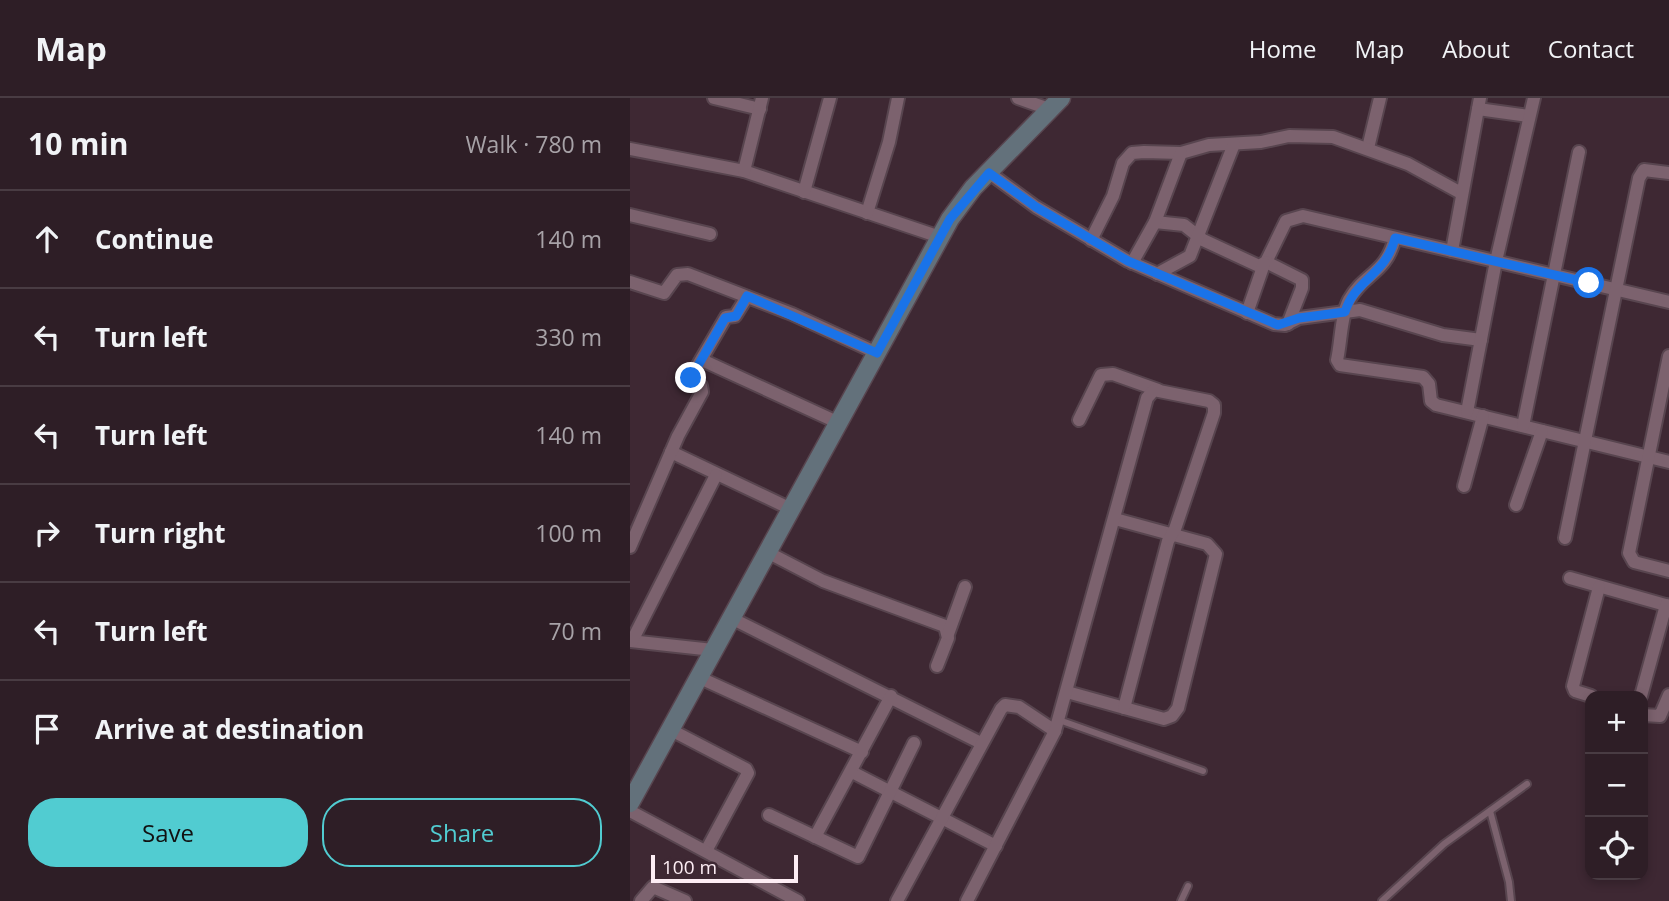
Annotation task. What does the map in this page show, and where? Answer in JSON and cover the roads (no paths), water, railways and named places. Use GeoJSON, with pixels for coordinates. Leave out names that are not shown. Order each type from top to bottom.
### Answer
{"type":"FeatureCollection","features":[{"type":"Feature","properties":{"kind":"street"},"geometry":{"type":"LineString","coordinates":[[714,98],[761,103],[744,171]]}},
{"type":"Feature","properties":{"kind":"street"},"geometry":{"type":"LineString","coordinates":[[804,192],[830,98]]}},
{"type":"Feature","properties":{"kind":"street"},"geometry":{"type":"LineString","coordinates":[[867,213],[889,142],[898,98]]}},
{"type":"Feature","properties":{"kind":"street"},"geometry":{"type":"LineString","coordinates":[[1018,98],[1055,104]]}},
{"type":"Feature","properties":{"kind":"street"},"geometry":{"type":"LineString","coordinates":[[1368,148],[1380,98]]}},
{"type":"Feature","properties":{"kind":"street"},"geometry":{"type":"LineString","coordinates":[[1467,412],[1496,261],[1534,98]]}},
{"type":"Feature","properties":{"kind":"street"},"geometry":{"type":"LineString","coordinates":[[630,803],[950,219],[989,173],[1055,104]]}},
{"type":"Feature","properties":{"kind":"street"},"geometry":{"type":"LineString","coordinates":[[1452,251],[1479,104],[1529,116]]}},
{"type":"Feature","properties":{"kind":"street"},"geometry":{"type":"LineString","coordinates":[[1091,240],[1113,196],[1126,156],[1144,152],[1181,153],[1209,145],[1312,135],[1333,137],[1368,148],[1433,176],[1461,193]]}},
{"type":"Feature","properties":{"kind":"street"},"geometry":{"type":"LineString","coordinates":[[1157,274],[1188,258],[1234,144]]}},
{"type":"Feature","properties":{"kind":"street"},"geometry":{"type":"LineString","coordinates":[[630,149],[744,171],[940,237]]}},
{"type":"Feature","properties":{"kind":"street"},"geometry":{"type":"LineString","coordinates":[[1523,426],[1579,152]]}},
{"type":"Feature","properties":{"kind":"street"},"geometry":{"type":"LineString","coordinates":[[1132,263],[1155,222],[1181,153]]}},
{"type":"Feature","properties":{"kind":"street"},"geometry":{"type":"LineString","coordinates":[[1564,538],[1641,173],[1649,169],[1669,173]]}},
{"type":"Feature","properties":{"kind":"street"},"geometry":{"type":"LineString","coordinates":[[989,173],[1036,207],[1132,263],[1278,325],[1288,324],[1299,318],[1366,311],[1439,334],[1481,340]]}},
{"type":"Feature","properties":{"kind":"street"},"geometry":{"type":"LineString","coordinates":[[630,215],[710,233]]}},
{"type":"Feature","properties":{"kind":"street"},"geometry":{"type":"LineString","coordinates":[[1247,313],[1265,263],[1286,221],[1294,217],[1669,302]]}},
{"type":"Feature","properties":{"kind":"street"},"geometry":{"type":"LineString","coordinates":[[1155,222],[1184,225],[1203,240],[1256,266],[1265,263]]}},
{"type":"Feature","properties":{"kind":"street"},"geometry":{"type":"LineString","coordinates":[[1395,238],[1390,257],[1353,295],[1345,312],[1337,360],[1340,365],[1423,377],[1429,384],[1433,403],[1669,462]]}},
{"type":"Feature","properties":{"kind":"street"},"geometry":{"type":"LineString","coordinates":[[1265,263],[1278,271],[1297,276],[1303,284],[1288,324]]}},
{"type":"Feature","properties":{"kind":"street"},"geometry":{"type":"LineString","coordinates":[[630,282],[664,293],[677,275],[682,273],[747,296],[877,353]]}},
{"type":"Feature","properties":{"kind":"street"},"geometry":{"type":"LineString","coordinates":[[630,547],[671,452],[702,392],[701,386],[691,380],[725,318],[736,316],[747,296]]}},
{"type":"Feature","properties":{"kind":"street"},"geometry":{"type":"LineString","coordinates":[[1669,356],[1630,556],[1634,562],[1669,571]]}},
{"type":"Feature","properties":{"kind":"street"},"geometry":{"type":"LineString","coordinates":[[702,360],[839,422]]}},
{"type":"Feature","properties":{"kind":"street"},"geometry":{"type":"LineString","coordinates":[[1079,420],[1101,374],[1113,374],[1158,390],[1209,401],[1214,405],[1172,533],[1124,708]]}},
{"type":"Feature","properties":{"kind":"street"},"geometry":{"type":"LineString","coordinates":[[967,901],[1057,726],[1147,398],[1151,392],[1158,390]]}},
{"type":"Feature","properties":{"kind":"street"},"geometry":{"type":"LineString","coordinates":[[1464,485],[1483,416]]}},
{"type":"Feature","properties":{"kind":"street"},"geometry":{"type":"LineString","coordinates":[[1516,505],[1542,431]]}},
{"type":"Feature","properties":{"kind":"street"},"geometry":{"type":"LineString","coordinates":[[671,452],[791,509]]}},
{"type":"Feature","properties":{"kind":"street"},"geometry":{"type":"LineString","coordinates":[[713,650],[631,641],[716,475]]}},
{"type":"Feature","properties":{"kind":"street"},"geometry":{"type":"LineString","coordinates":[[1067,692],[1164,719],[1172,716],[1178,708],[1216,554],[1207,544],[1115,519]]}},
{"type":"Feature","properties":{"kind":"street"},"geometry":{"type":"LineString","coordinates":[[767,552],[823,580],[940,623],[947,628],[948,634]]}},
{"type":"Feature","properties":{"kind":"street"},"geometry":{"type":"LineString","coordinates":[[1570,578],[1668,605],[1642,691]]}},
{"type":"Feature","properties":{"kind":"street"},"geometry":{"type":"LineString","coordinates":[[937,666],[965,587]]}},
{"type":"Feature","properties":{"kind":"street"},"geometry":{"type":"LineString","coordinates":[[1585,694],[1575,691],[1573,686],[1599,587]]}},
{"type":"Feature","properties":{"kind":"street"},"geometry":{"type":"LineString","coordinates":[[731,618],[981,743]]}},
{"type":"Feature","properties":{"kind":"street"},"geometry":{"type":"LineString","coordinates":[[698,677],[862,752]]}},
{"type":"Feature","properties":{"kind":"street"},"geometry":{"type":"LineString","coordinates":[[1648,715],[1660,716],[1669,695]]}},
{"type":"Feature","properties":{"kind":"street"},"geometry":{"type":"LineString","coordinates":[[815,837],[891,696]]}},
{"type":"Feature","properties":{"kind":"street"},"geometry":{"type":"LineString","coordinates":[[897,901],[1001,709],[1010,704],[1057,726]]}},
{"type":"Feature","properties":{"kind":"street"},"geometry":{"type":"LineString","coordinates":[[671,730],[746,769],[748,773],[706,852]]}},
{"type":"Feature","properties":{"kind":"street"},"geometry":{"type":"LineString","coordinates":[[769,815],[858,857],[892,793],[914,743]]}},
{"type":"Feature","properties":{"kind":"street"},"geometry":{"type":"LineString","coordinates":[[852,772],[996,846]]}},
{"type":"Feature","properties":{"kind":"street"},"geometry":{"type":"LineString","coordinates":[[630,811],[798,901]]}},
{"type":"Feature","properties":{"kind":"street"},"geometry":{"type":"LineString","coordinates":[[641,901],[648,890],[658,887],[685,901]]}},
{"type":"Feature","properties":{"kind":"lane"},"geometry":{"type":"LineString","coordinates":[[1057,726],[1203,772]]}},
{"type":"Feature","properties":{"kind":"lane"},"geometry":{"type":"LineString","coordinates":[[1382,901],[1444,844],[1527,784]]}},
{"type":"Feature","properties":{"kind":"lane"},"geometry":{"type":"LineString","coordinates":[[1490,811],[1509,882],[1511,901]]}},
{"type":"Feature","properties":{"kind":"lane"},"geometry":{"type":"LineString","coordinates":[[1181,901],[1188,886]]}}]}
